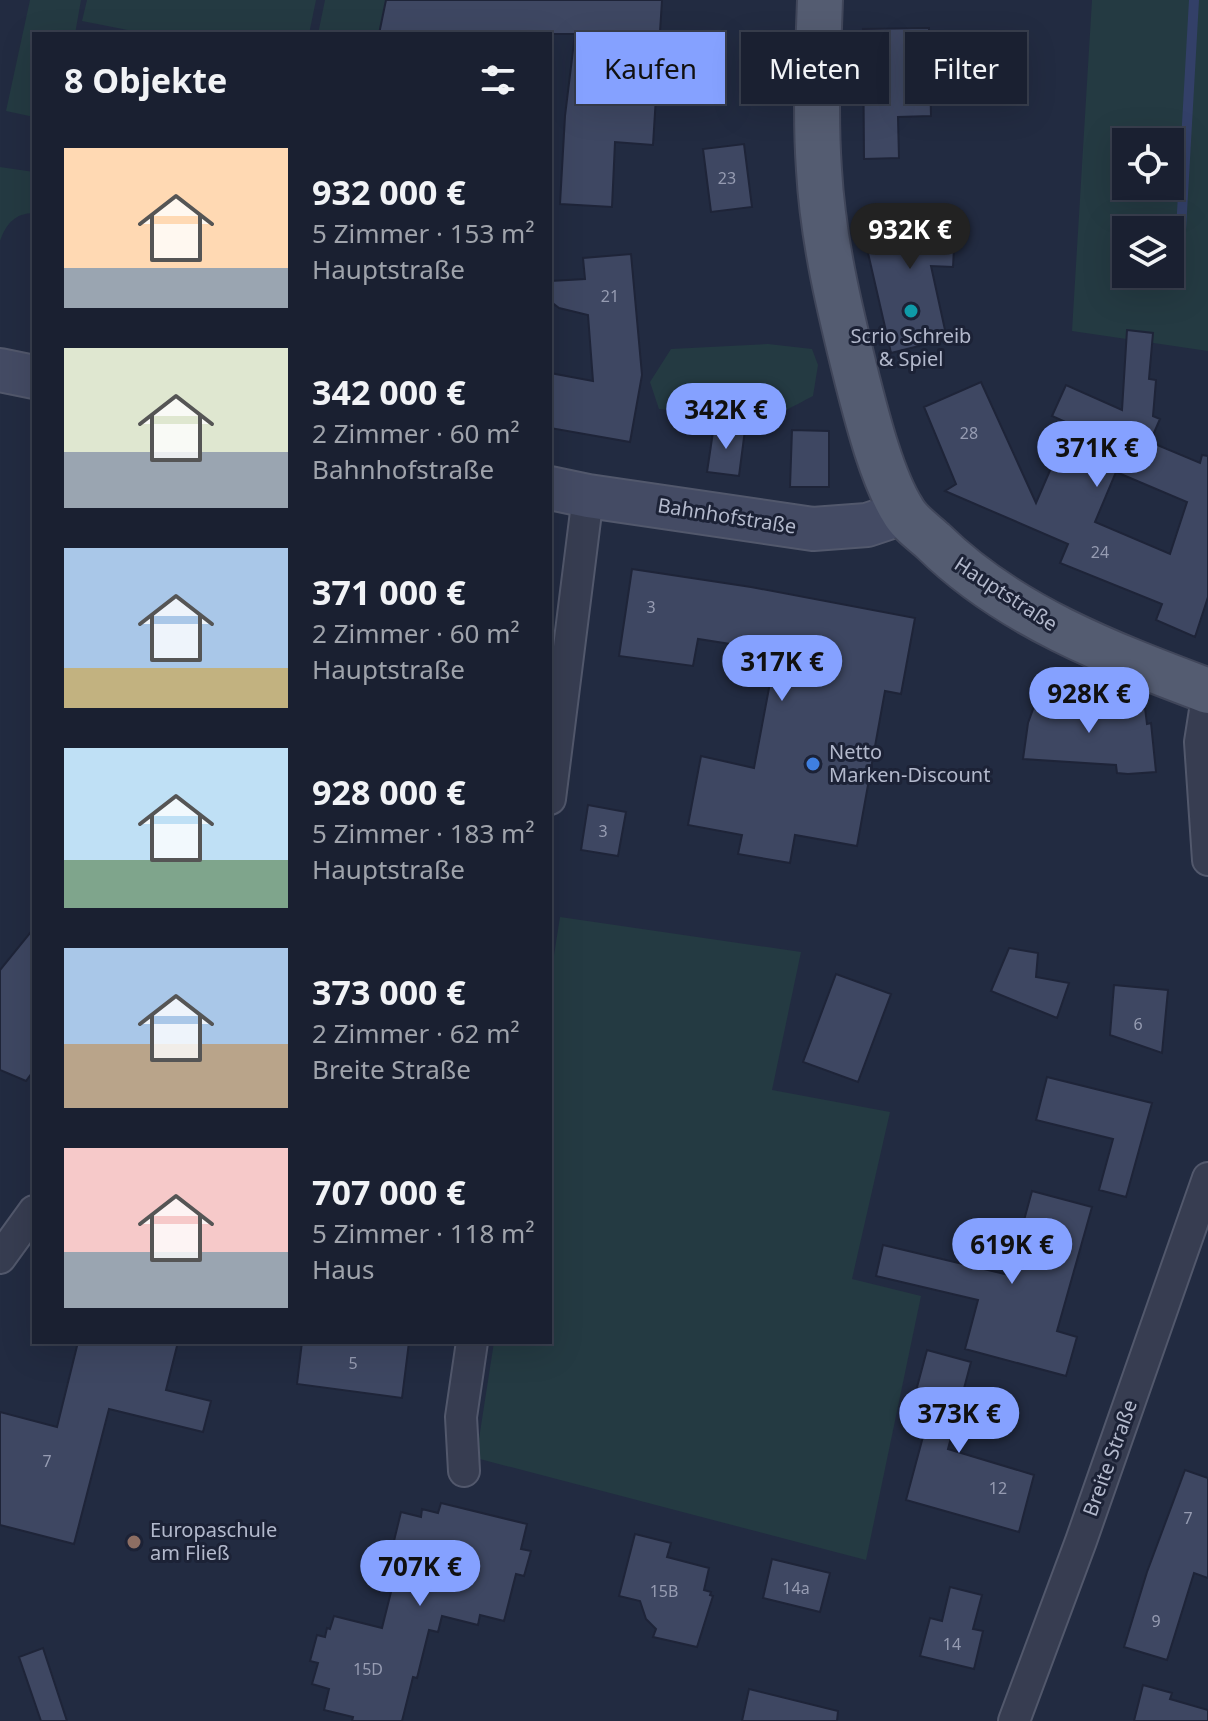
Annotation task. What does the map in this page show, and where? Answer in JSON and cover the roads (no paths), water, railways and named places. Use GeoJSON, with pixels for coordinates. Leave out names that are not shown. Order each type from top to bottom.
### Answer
{"type":"FeatureCollection","features":[{"type":"Feature","properties":{"kind":"main road","name":"Hauptstraße"},"geometry":{"type":"LineString","coordinates":[[820,0],[818,143],[826,230],[838,303],[864,409],[903,513],[959,567],[1044,623],[1129,661],[1208,691]]}},
{"type":"Feature","properties":{"kind":"street"},"geometry":{"type":"LineString","coordinates":[[0,370],[32,377]]}},
{"type":"Feature","properties":{"kind":"street","name":"Bahnhofstraße"},"geometry":{"type":"LineString","coordinates":[[569,492],[813,529],[867,525],[903,513]]}},
{"type":"Feature","properties":{"kind":"street"},"geometry":{"type":"LineString","coordinates":[[552,767],[569,492]]}},
{"type":"Feature","properties":{"kind":"street"},"geometry":{"type":"LineString","coordinates":[[1208,691],[1200,742],[1208,860]]}},
{"type":"Feature","properties":{"kind":"street","name":"Breite Straße"},"geometry":{"type":"LineString","coordinates":[[1014,1721],[1207,1187]]}},
{"type":"Feature","properties":{"kind":"street"},"geometry":{"type":"LineString","coordinates":[[0,1258],[32,1214]]}},
{"type":"Feature","properties":{"kind":"street"},"geometry":{"type":"LineString","coordinates":[[464,1471],[461,1417],[472,1344]]}},
{"type":"Feature","properties":{"kind":"waterway"},"geometry":{"type":"LineString","coordinates":[[1182,216],[1194,0]]}},
{"type":"Feature","properties":{"kind":"place","name":"Scrio Schreib & Spiel"},"geometry":{"type":"Point","coordinates":[911,311]}},
{"type":"Feature","properties":{"kind":"place","name":"Netto Marken-Discount"},"geometry":{"type":"Point","coordinates":[813,764]}},
{"type":"Feature","properties":{"kind":"place","name":"Europaschule am Fließ"},"geometry":{"type":"Point","coordinates":[134,1542]}}]}
